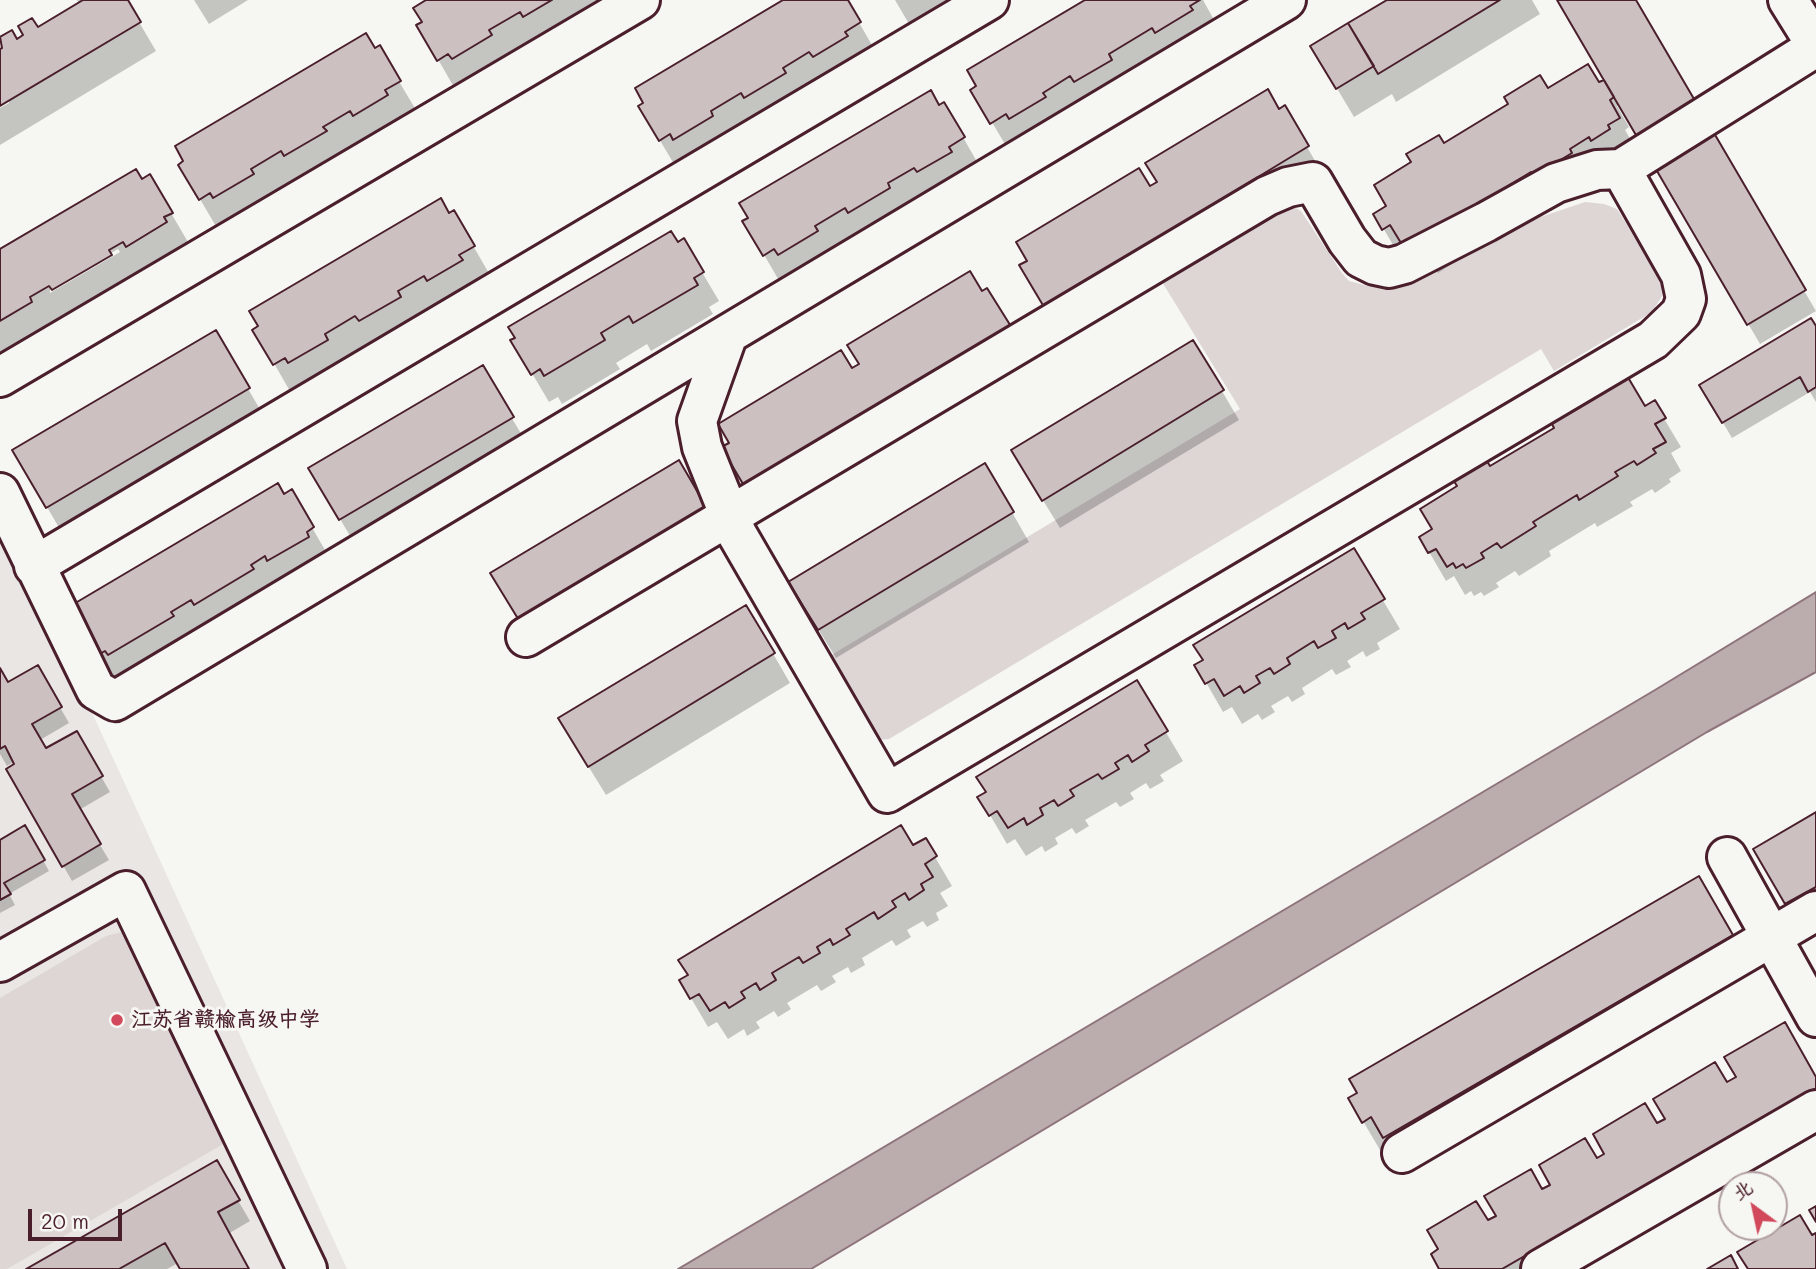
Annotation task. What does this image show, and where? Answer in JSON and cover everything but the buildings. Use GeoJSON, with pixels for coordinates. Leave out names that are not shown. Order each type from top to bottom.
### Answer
{"type":"FeatureCollection","features":[{"type":"Feature","properties":{"kind":"main road"},"geometry":{"type":"LineString","coordinates":[[0,377],[640,0]]}},
{"type":"Feature","properties":{"kind":"main road"},"geometry":{"type":"LineString","coordinates":[[34,566],[989,0]]}},
{"type":"Feature","properties":{"kind":"main road"},"geometry":{"type":"LineString","coordinates":[[0,493],[96,690],[115,701],[1286,0]]}},
{"type":"Feature","properties":{"kind":"main road"},"geometry":{"type":"LineString","coordinates":[[526,637],[1268,196],[1288,187],[1313,182],[1346,240],[1361,258],[1388,268],[1416,258],[1556,183],[1597,170],[1621,169],[1816,46],[1788,0]]}},
{"type":"Feature","properties":{"kind":"main road"},"geometry":{"type":"LineString","coordinates":[[728,334],[696,421],[702,447],[737,534],[887,793],[1653,340],[1681,313],[1686,299],[1681,275],[1621,169]]}},
{"type":"Feature","properties":{"kind":"main road"},"geometry":{"type":"LineString","coordinates":[[1727,857],[1816,1017]]}},
{"type":"Feature","properties":{"kind":"main road"},"geometry":{"type":"LineString","coordinates":[[0,962],[126,891],[307,1269]]}},
{"type":"Feature","properties":{"kind":"main road"},"geometry":{"type":"LineString","coordinates":[[1402,1153],[1816,911]]}},
{"type":"Feature","properties":{"kind":"main road"},"geometry":{"type":"LineString","coordinates":[[1541,1269],[1816,1110]]}},
{"type":"Feature","properties":{"kind":"shaded area"},"geometry":{"type":"Polygon","coordinates":[[[1585,202],[1604,204],[1617,209],[1655,270],[1662,296],[1652,312],[1554,371],[1541,349],[889,739],[878,740],[828,657],[1240,409],[1159,277],[1268,212],[1292,206],[1301,211],[1349,281],[1368,286],[1392,286],[1514,226],[1585,202]]]}},
{"type":"Feature","properties":{"kind":"shaded area","name":"江苏省赣榆高级中学"},"geometry":{"type":"Polygon","coordinates":[[[0,516],[119,771],[347,1269],[0,1269],[0,516]]]}},
{"type":"Feature","properties":{"kind":"shaded area"},"geometry":{"type":"Polygon","coordinates":[[[1816,592],[1816,672],[1707,732],[811,1269],[678,1269],[1655,690],[1816,592]]]}},
{"type":"Feature","properties":{"kind":"shaded area"},"geometry":{"type":"Polygon","coordinates":[[[122,932],[138,944],[224,1129],[225,1143],[7,1269],[0,1269],[0,998],[106,936],[122,932]]]}},
{"type":"Feature","properties":{"kind":"place","name":"江苏省赣榆高级中学"},"geometry":{"type":"Point","coordinates":[117,1020]}}]}
